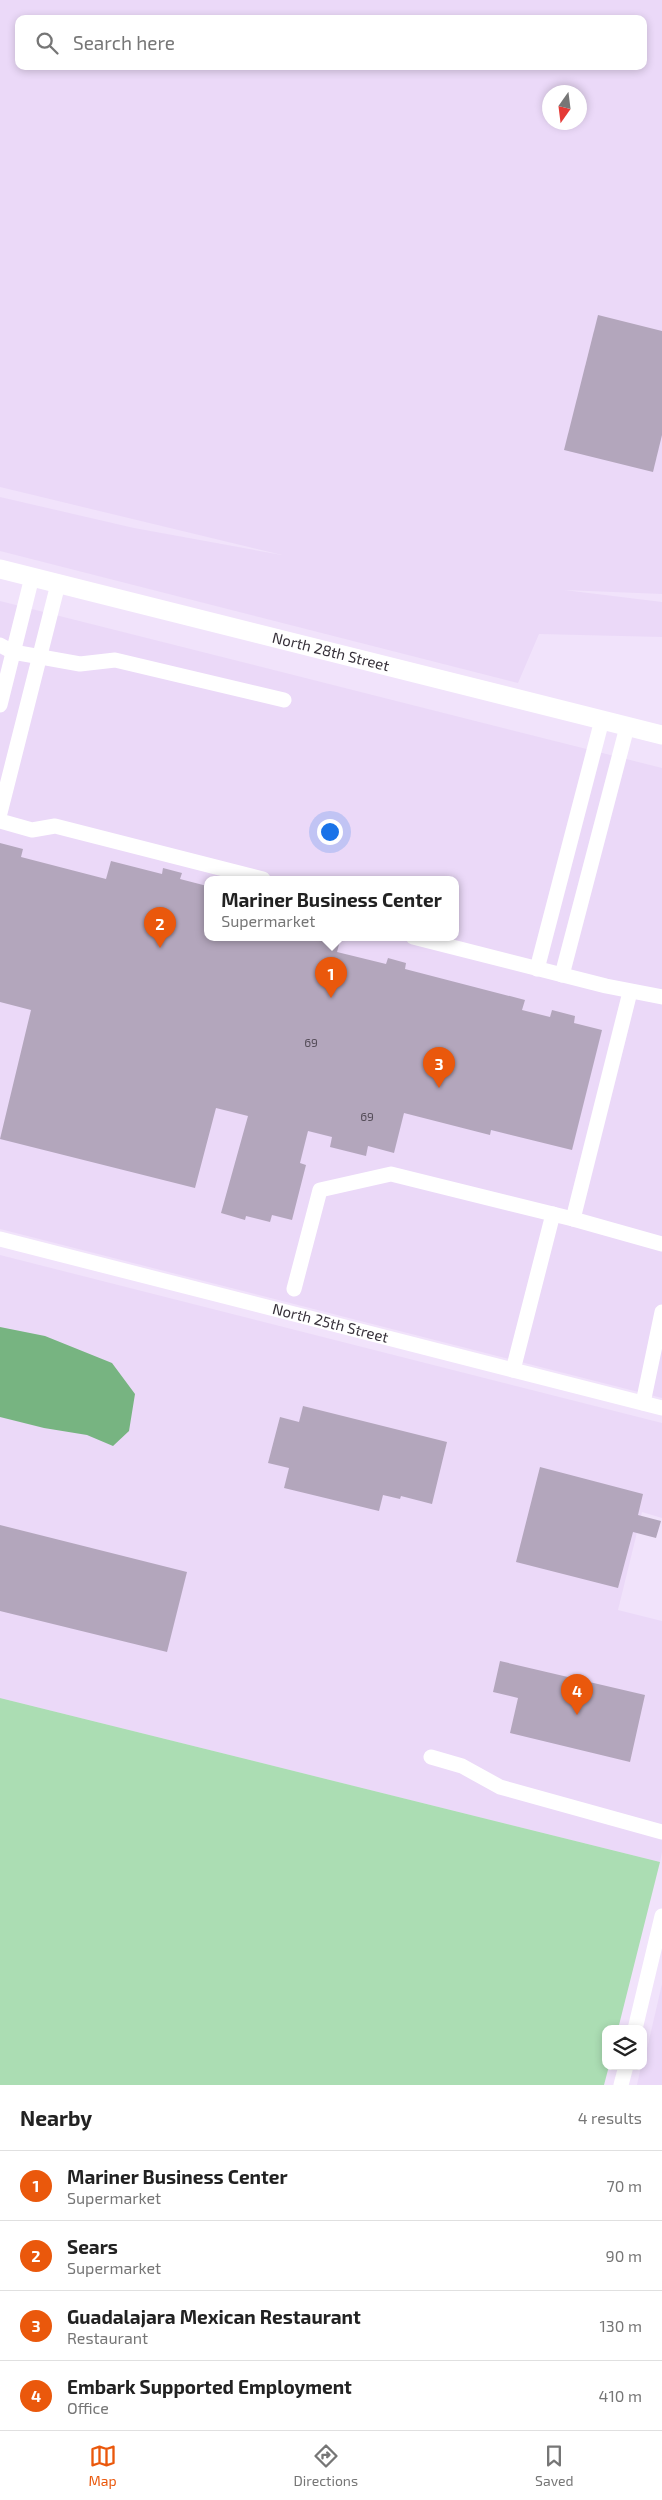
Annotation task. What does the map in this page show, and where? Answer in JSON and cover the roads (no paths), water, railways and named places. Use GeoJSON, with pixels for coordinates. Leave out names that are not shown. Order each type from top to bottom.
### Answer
{"type":"FeatureCollection","features":[{"type":"Feature","properties":{"kind":"main road","name":"North 28th Street"},"geometry":{"type":"LineString","coordinates":[[0,569],[662,735]]}},
{"type":"Feature","properties":{"kind":"street"},"geometry":{"type":"LineString","coordinates":[[0,705],[7,648],[32,577]]}},
{"type":"Feature","properties":{"kind":"street"},"geometry":{"type":"LineString","coordinates":[[0,813],[58,584]]}},
{"type":"Feature","properties":{"kind":"street"},"geometry":{"type":"LineString","coordinates":[[7,648],[40,657],[80,664],[115,660],[284,700]]}},
{"type":"Feature","properties":{"kind":"street"},"geometry":{"type":"LineString","coordinates":[[537,969],[602,720]]}},
{"type":"Feature","properties":{"kind":"street"},"geometry":{"type":"LineString","coordinates":[[562,976],[627,726]]}},
{"type":"Feature","properties":{"kind":"street"},"geometry":{"type":"LineString","coordinates":[[0,822],[32,830],[55,826],[251,876]]}},
{"type":"Feature","properties":{"kind":"street"},"geometry":{"type":"LineString","coordinates":[[429,941],[562,976],[662,998]]}},
{"type":"Feature","properties":{"kind":"street"},"geometry":{"type":"LineString","coordinates":[[573,1219],[630,992]]}},
{"type":"Feature","properties":{"kind":"street"},"geometry":{"type":"LineString","coordinates":[[294,1289],[320,1190],[391,1174],[573,1219],[662,1244]]}},
{"type":"Feature","properties":{"kind":"street"},"geometry":{"type":"LineString","coordinates":[[513,1370],[553,1214]]}},
{"type":"Feature","properties":{"kind":"street","name":"North 25th Street"},"geometry":{"type":"LineString","coordinates":[[0,1239],[662,1408]]}},
{"type":"Feature","properties":{"kind":"street"},"geometry":{"type":"LineString","coordinates":[[643,1403],[662,1312]]}},
{"type":"Feature","properties":{"kind":"street"},"geometry":{"type":"LineString","coordinates":[[431,1757],[462,1766],[500,1787],[662,1832]]}},
{"type":"Feature","properties":{"kind":"street"},"geometry":{"type":"LineString","coordinates":[[636,2025],[662,1916]]}},
{"type":"Feature","properties":{"kind":"street"},"geometry":{"type":"LineString","coordinates":[[621,2085],[625,2070]]}},
{"type":"Feature","properties":{"kind":"place","name":"Sears"},"geometry":{"type":"Point","coordinates":[160,948]}},
{"type":"Feature","properties":{"kind":"place","name":"Mariner Business Center"},"geometry":{"type":"Point","coordinates":[331,998]}},
{"type":"Feature","properties":{"kind":"place","name":"Guadalajara Mexican Restaurant"},"geometry":{"type":"Point","coordinates":[439,1088]}},
{"type":"Feature","properties":{"kind":"place","name":"Embark Supported Employment"},"geometry":{"type":"Point","coordinates":[577,1715]}}]}
